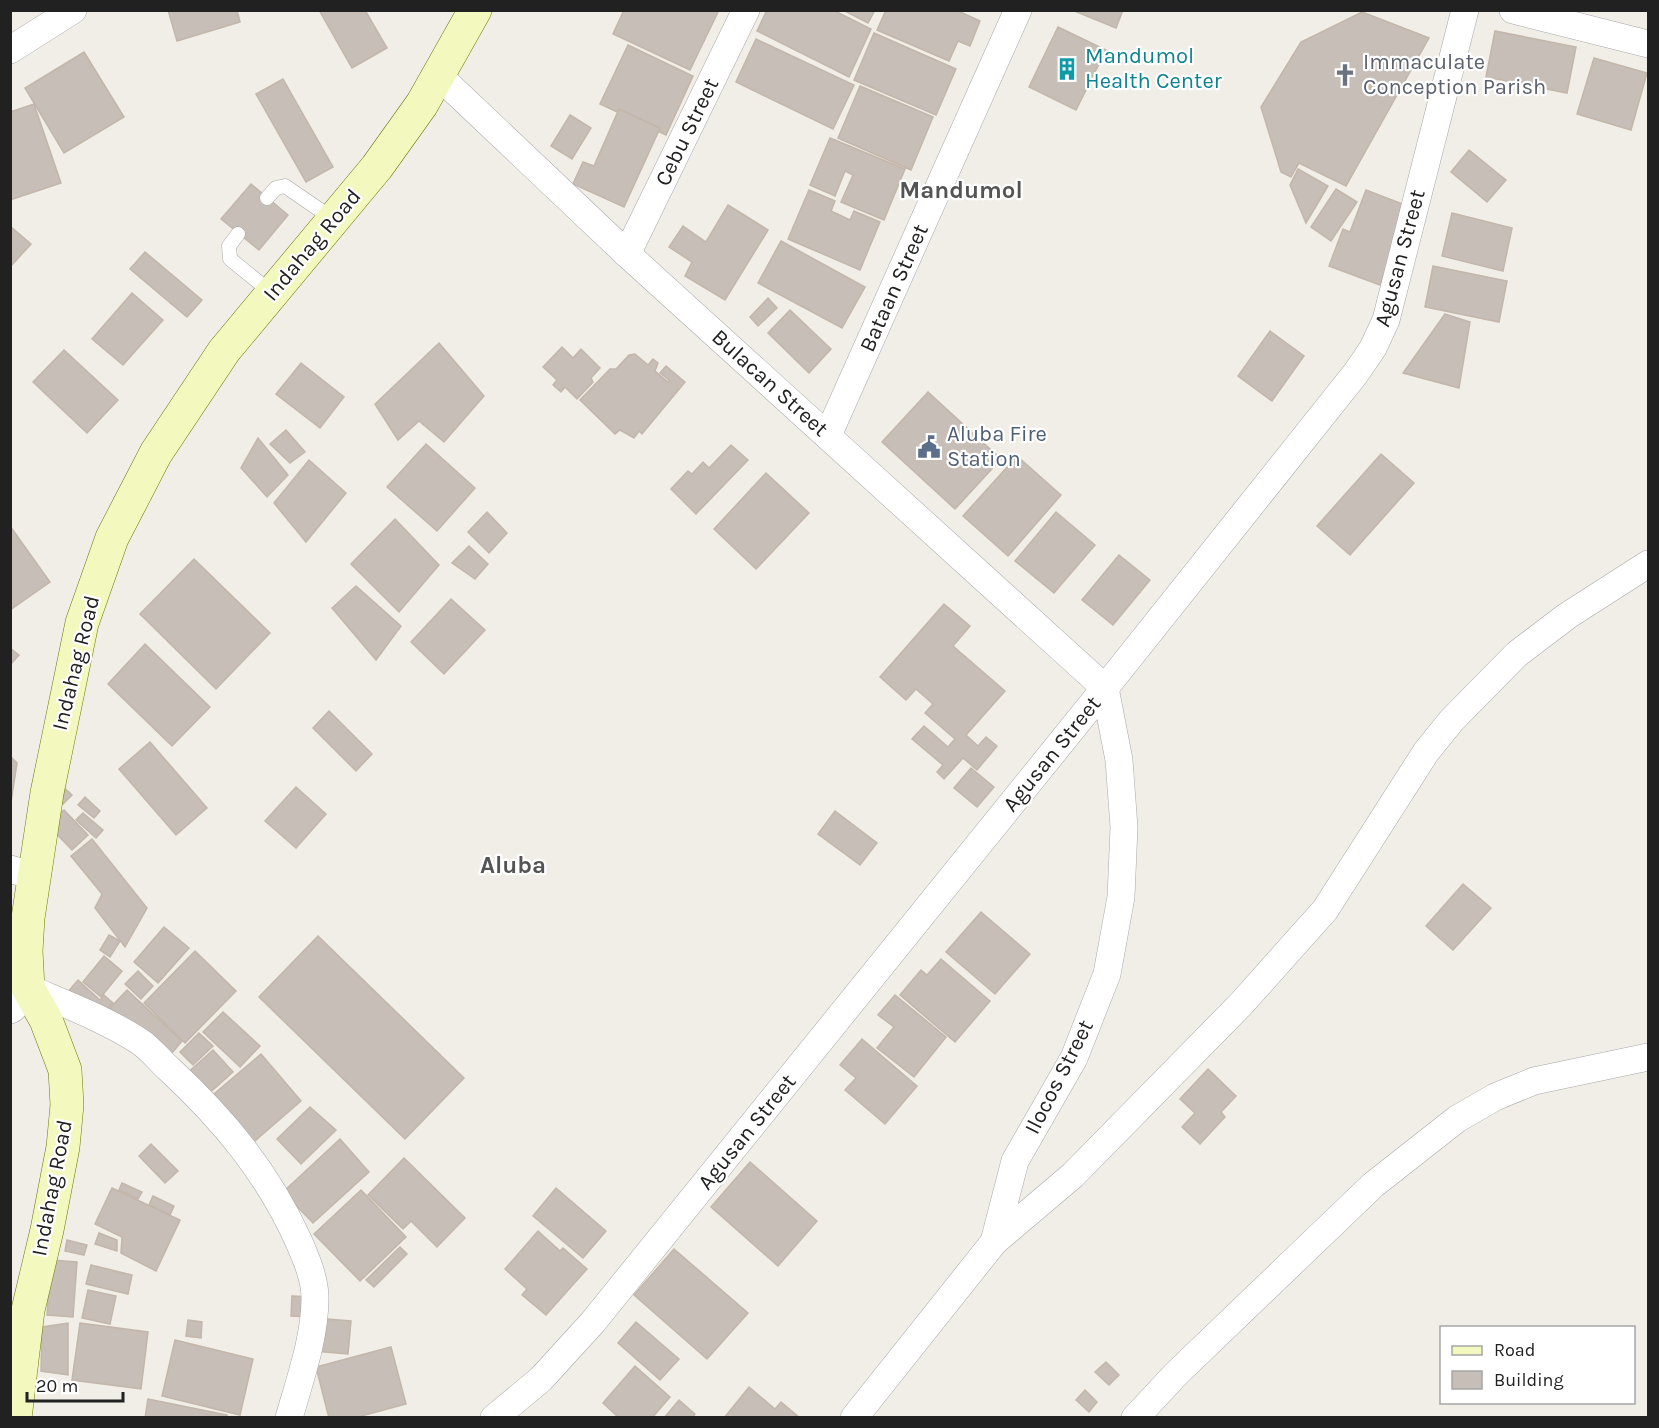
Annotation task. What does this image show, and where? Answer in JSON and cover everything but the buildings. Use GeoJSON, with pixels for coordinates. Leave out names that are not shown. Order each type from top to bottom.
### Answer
{"type":"FeatureCollection","features":[{"type":"Feature","properties":{"kind":"main road","name":"Indahag Road"},"geometry":{"type":"LineString","coordinates":[[15,1418],[28,1310],[63,1147],[67,1105],[65,1070],[46,1020],[19,998],[26,951],[22,873],[47,793],[82,623],[112,537],[156,453],[224,351],[377,167],[422,104],[475,10]]}},
{"type":"Feature","properties":{"kind":"street"},"geometry":{"type":"LineString","coordinates":[[10,50],[73,10]]}},
{"type":"Feature","properties":{"kind":"street","name":"Cebu Street"},"geometry":{"type":"LineString","coordinates":[[627,254],[746,10]]}},
{"type":"Feature","properties":{"kind":"street","name":"Bataan Street"},"geometry":{"type":"LineString","coordinates":[[828,435],[1018,10]]}},
{"type":"Feature","properties":{"kind":"street","name":"Agusan Street"},"geometry":{"type":"LineString","coordinates":[[494,1418],[541,1379],[593,1322],[1356,373],[1373,348],[1386,320],[1465,10]]}},
{"type":"Feature","properties":{"kind":"street"},"geometry":{"type":"LineString","coordinates":[[1513,10],[1648,44]]}},
{"type":"Feature","properties":{"kind":"street","name":"Bulacan Street"},"geometry":{"type":"LineString","coordinates":[[438,75],[627,254],[1105,688]]}},
{"type":"Feature","properties":{"kind":"street"},"geometry":{"type":"LineString","coordinates":[[994,1242],[1073,1175],[1242,1003],[1317,919],[1426,752],[1459,712],[1517,654],[1567,616],[1648,564]]}},
{"type":"Feature","properties":{"kind":"street","name":"Ilocos Street"},"geometry":{"type":"LineString","coordinates":[[854,1418],[994,1242],[1015,1161],[1074,1058],[1107,974],[1121,897],[1124,827],[1119,760],[1105,688]]}},
{"type":"Feature","properties":{"kind":"street"},"geometry":{"type":"LineString","coordinates":[[19,998],[108,1024],[140,1042],[180,1079],[226,1127],[268,1181],[307,1260],[315,1297],[310,1340],[289,1418]]}},
{"type":"Feature","properties":{"kind":"street"},"geometry":{"type":"LineString","coordinates":[[1135,1418],[1176,1374],[1372,1185],[1457,1119],[1495,1096],[1534,1082],[1648,1057]]}},
{"type":"Feature","properties":{"kind":"lane"},"geometry":{"type":"LineString","coordinates":[[267,198],[276,188],[285,186],[333,219]]}},
{"type":"Feature","properties":{"kind":"lane"},"geometry":{"type":"LineString","coordinates":[[238,234],[229,246],[230,259],[272,293]]}},
{"type":"Feature","properties":{"kind":"place","name":"Mandumol Health Center"},"geometry":{"type":"Point","coordinates":[1067,69]}},
{"type":"Feature","properties":{"kind":"place","name":"Immaculate Conception Parish"},"geometry":{"type":"Point","coordinates":[1345,75]}},
{"type":"Feature","properties":{"kind":"place","name":"Aluba Fire Station"},"geometry":{"type":"Point","coordinates":[929,447]}},
{"type":"Feature","properties":{"kind":"district","name":"Mandumol"},"geometry":{"type":"Point","coordinates":[961,190]}},
{"type":"Feature","properties":{"kind":"district","name":"Aluba"},"geometry":{"type":"Point","coordinates":[513,865]}}]}
